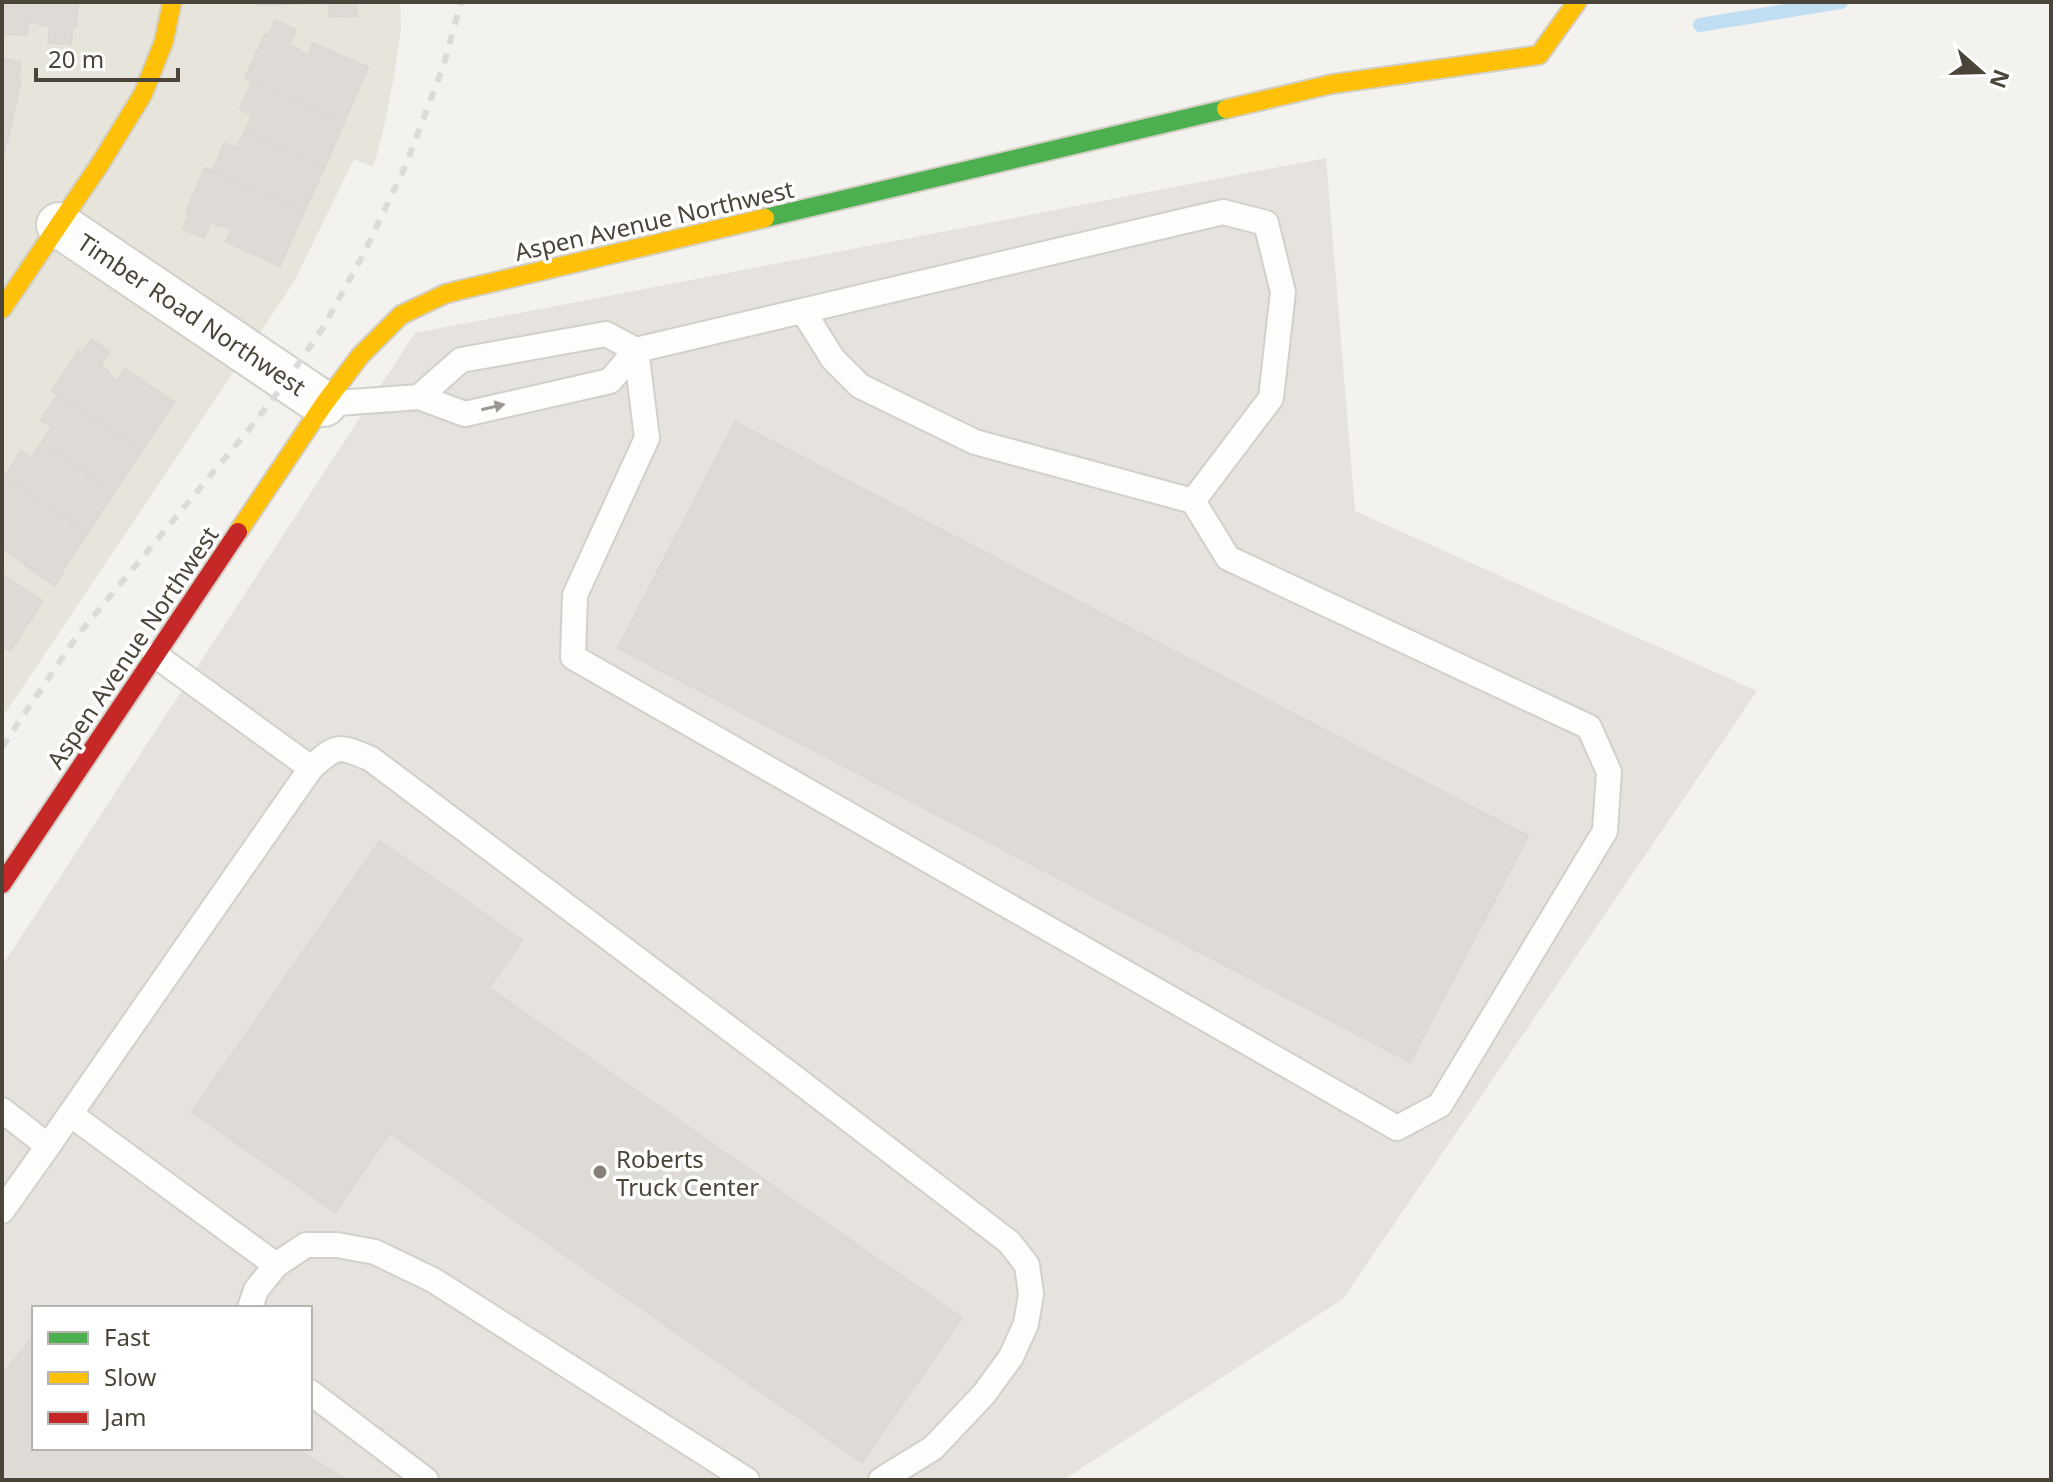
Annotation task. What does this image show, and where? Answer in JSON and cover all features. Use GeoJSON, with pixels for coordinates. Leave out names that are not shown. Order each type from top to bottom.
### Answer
{"type":"FeatureCollection","features":[{"type":"Feature","properties":{"kind":"street"},"geometry":{"type":"LineString","coordinates":[[2,309],[143,94],[164,41],[172,2]]}},
{"type":"Feature","properties":{"kind":"street","name":"Aspen Avenue Northwest"},"geometry":{"type":"LineString","coordinates":[[2,884],[324,404],[360,356],[401,315],[445,294],[1332,84],[1539,55],[1577,2]]}},
{"type":"Feature","properties":{"kind":"street","name":"Timber Road Northwest"},"geometry":{"type":"LineString","coordinates":[[59,225],[324,404]]}},
{"type":"Feature","properties":{"kind":"lane"},"geometry":{"type":"LineString","coordinates":[[324,404],[419,397],[465,414],[610,381],[636,350],[1223,212],[1266,223],[1283,292],[1271,398],[1193,501]]}},
{"type":"Feature","properties":{"kind":"lane"},"geometry":{"type":"LineString","coordinates":[[636,350],[647,438],[575,595],[573,657],[1397,1128],[1440,1105],[1605,831],[1609,772],[1589,727],[1228,558],[1193,501],[975,442],[860,386],[833,359],[803,311]]}},
{"type":"Feature","properties":{"kind":"lane"},"geometry":{"type":"LineString","coordinates":[[419,397],[461,360],[606,334],[636,350]]}},
{"type":"Feature","properties":{"kind":"lane"},"geometry":{"type":"LineString","coordinates":[[155,655],[311,768]]}},
{"type":"Feature","properties":{"kind":"lane"},"geometry":{"type":"LineString","coordinates":[[2,1211],[311,768],[328,752],[346,748],[371,759],[787,1072],[1009,1242],[1027,1265],[1031,1294],[1026,1324],[1011,1357],[984,1394],[933,1448],[881,1480]]}},
{"type":"Feature","properties":{"kind":"lane"},"geometry":{"type":"LineString","coordinates":[[2,1110],[48,1146]]}},
{"type":"Feature","properties":{"kind":"lane"},"geometry":{"type":"LineString","coordinates":[[70,1114],[276,1265]]}},
{"type":"Feature","properties":{"kind":"lane"},"geometry":{"type":"LineString","coordinates":[[251,1306],[256,1290],[276,1265],[306,1245],[337,1245],[375,1252],[433,1280],[747,1480]]}},
{"type":"Feature","properties":{"kind":"lane"},"geometry":{"type":"LineString","coordinates":[[312,1394],[426,1480]]}},
{"type":"Feature","properties":{"kind":"shaded area"},"geometry":{"type":"Polygon","coordinates":[[[2,2],[400,2],[401,28],[394,77],[373,167],[354,159],[294,282],[2,718],[2,2]]]}},
{"type":"Feature","properties":{"kind":"shaded area"},"geometry":{"type":"Polygon","coordinates":[[[1326,158],[1355,511],[1757,691],[1343,1299],[1063,1480],[2,1480],[2,966],[415,333],[1326,158]]]}},
{"type":"Feature","properties":{"kind":"building"},"geometry":{"type":"Polygon","coordinates":[[[2,2],[78,2],[71,44],[48,43],[50,26],[40,23],[28,22],[27,35],[2,34],[2,2]]]}},
{"type":"Feature","properties":{"kind":"building"},"geometry":{"type":"Polygon","coordinates":[[[257,2],[356,2],[357,16],[329,17],[329,3],[257,5],[257,2]]]}},
{"type":"Feature","properties":{"kind":"building"},"geometry":{"type":"Polygon","coordinates":[[[275,20],[296,30],[289,45],[298,51],[308,56],[313,43],[368,67],[344,122],[245,78],[265,34],[269,35],[275,20]]]}},
{"type":"Feature","properties":{"kind":"building"},"geometry":{"type":"Polygon","coordinates":[[[2,58],[21,62],[18,78],[21,79],[11,126],[2,124],[2,58]]]}},
{"type":"Feature","properties":{"kind":"building"},"geometry":{"type":"Polygon","coordinates":[[[252,81],[344,122],[325,167],[245,131],[252,115],[240,109],[252,81]]]}},
{"type":"Feature","properties":{"kind":"building"},"geometry":{"type":"Polygon","coordinates":[[[2,124],[11,126],[2,162],[2,124]]]}},
{"type":"Feature","properties":{"kind":"building"},"geometry":{"type":"Polygon","coordinates":[[[245,131],[325,167],[304,211],[213,171],[224,143],[237,148],[245,131]]]}},
{"type":"Feature","properties":{"kind":"building"},"geometry":{"type":"Polygon","coordinates":[[[205,168],[304,211],[280,266],[226,242],[232,229],[211,222],[204,238],[183,229],[189,214],[186,212],[205,168]]]}},
{"type":"Feature","properties":{"kind":"building"},"geometry":{"type":"Polygon","coordinates":[[[91,339],[110,352],[100,366],[108,374],[118,380],[125,369],[174,402],[141,451],[52,391],[79,351],[82,353],[91,339]]]}},
{"type":"Feature","properties":{"kind":"building"},"geometry":{"type":"Polygon","coordinates":[[[58,395],[141,451],[114,492],[42,443],[52,427],[41,420],[58,395]]]}},
{"type":"Feature","properties":{"kind":"building"},"geometry":{"type":"Polygon","coordinates":[[[735,422],[1528,836],[1410,1062],[618,648],[735,422]]]}},
{"type":"Feature","properties":{"kind":"building"},"geometry":{"type":"Polygon","coordinates":[[[42,443],[114,492],[88,533],[4,477],[21,451],[31,458],[42,443]]]}},
{"type":"Feature","properties":{"kind":"building"},"geometry":{"type":"Polygon","coordinates":[[[2,475],[88,533],[55,586],[2,548],[2,475]]]}},
{"type":"Feature","properties":{"kind":"building"},"geometry":{"type":"Polygon","coordinates":[[[2,574],[43,601],[10,651],[2,645],[2,574]]]}},
{"type":"Feature","properties":{"kind":"building","name":"Roberts Truck Center"},"geometry":{"type":"Polygon","coordinates":[[[380,841],[522,940],[489,988],[962,1318],[862,1462],[390,1133],[335,1212],[192,1112],[380,841]]]}},
{"type":"Feature","properties":{"kind":"building"},"geometry":{"type":"Polygon","coordinates":[[[32,1338],[32,1450],[298,1450],[346,1480],[2,1480],[2,1376],[32,1338]]]}},
{"type":"Feature","properties":{"kind":"waterway"},"geometry":{"type":"LineString","coordinates":[[1700,25],[1841,2]]}},
{"type":"Feature","properties":{"kind":"railway"},"geometry":{"type":"LineString","coordinates":[[2,747],[77,636],[250,428],[324,326],[364,253],[405,167],[443,67],[461,2]]}},
{"type":"Feature","properties":{"kind":"traffic: fast"},"geometry":{"type":"LineString","coordinates":[[765,218],[1226,109]]}},
{"type":"Feature","properties":{"kind":"traffic: slow"},"geometry":{"type":"LineString","coordinates":[[2,309],[100,164],[143,94],[164,41],[172,2]]}},
{"type":"Feature","properties":{"kind":"traffic: slow"},"geometry":{"type":"LineString","coordinates":[[1226,109],[1332,84],[1539,55],[1577,2]]}},
{"type":"Feature","properties":{"kind":"traffic: slow"},"geometry":{"type":"LineString","coordinates":[[238,532],[360,356],[401,315],[460,290],[765,218]]}},
{"type":"Feature","properties":{"kind":"traffic: jam"},"geometry":{"type":"LineString","coordinates":[[2,884],[238,532]]}},
{"type":"Feature","properties":{"kind":"place","name":"Roberts Truck Center"},"geometry":{"type":"Point","coordinates":[600,1172]}}]}
